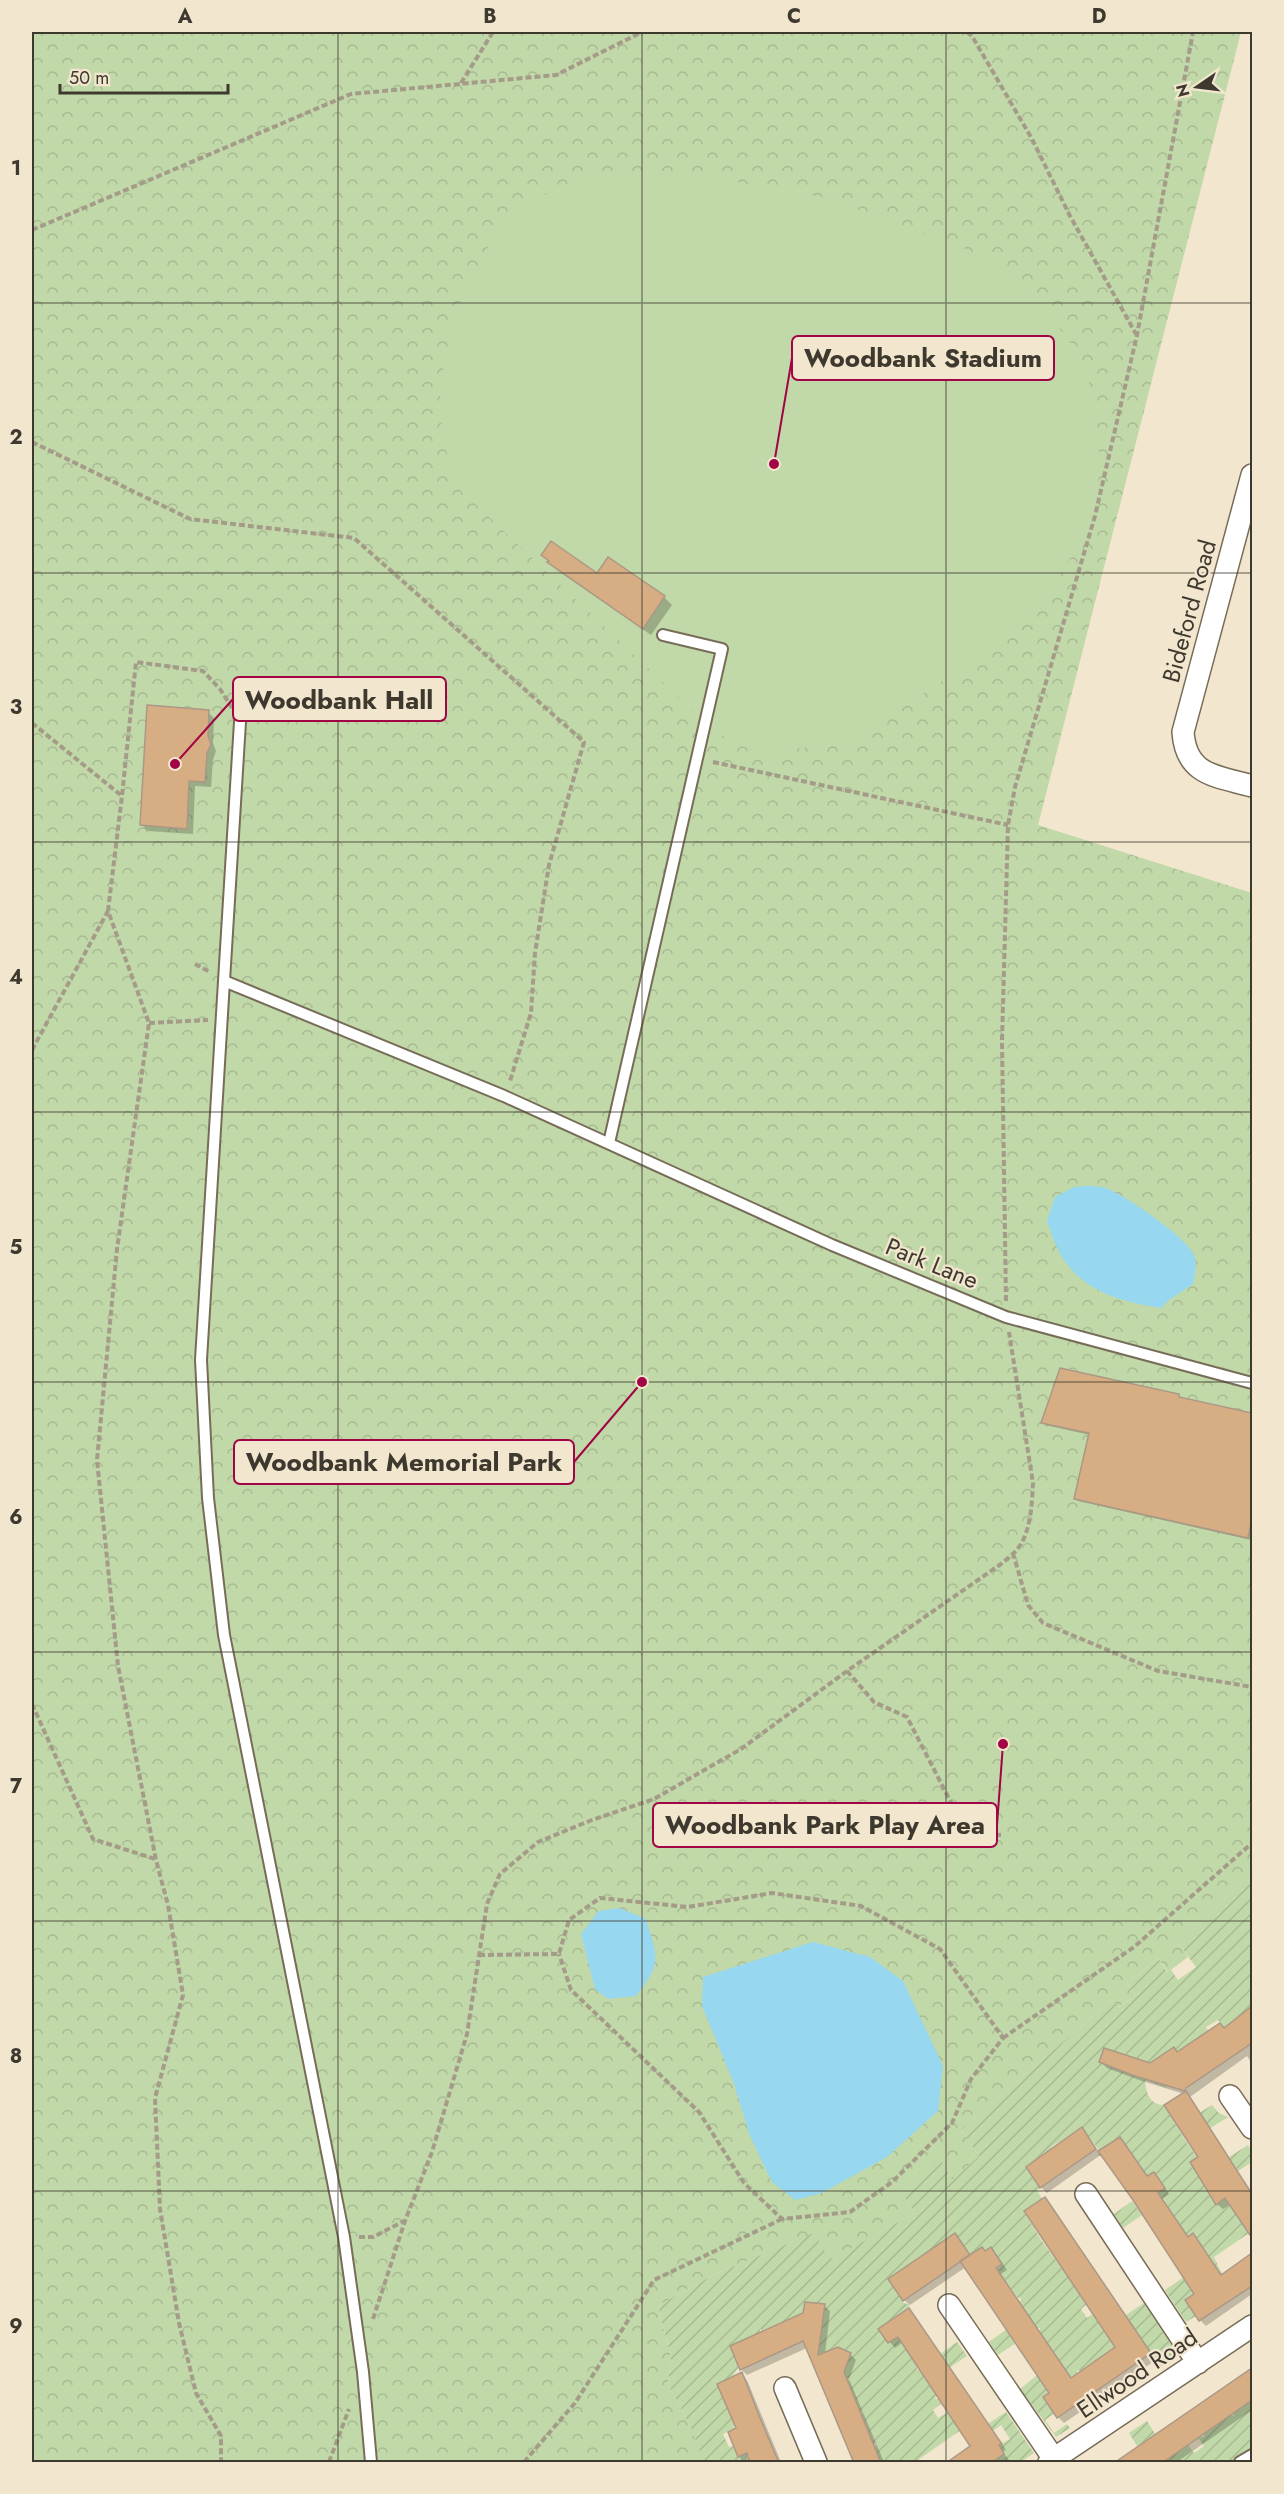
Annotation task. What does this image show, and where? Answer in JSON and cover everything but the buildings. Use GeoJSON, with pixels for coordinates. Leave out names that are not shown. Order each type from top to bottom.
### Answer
{"type":"FeatureCollection","features":[{"type":"Feature","properties":{"kind":"street","name":"Bideford Road"},"geometry":{"type":"LineString","coordinates":[[1252,475],[1183,732],[1190,760],[1207,774],[1252,786]]}},
{"type":"Feature","properties":{"kind":"street"},"geometry":{"type":"LineString","coordinates":[[1230,2096],[1252,2128]]}},
{"type":"Feature","properties":{"kind":"street"},"geometry":{"type":"LineString","coordinates":[[1086,2194],[1198,2363]]}},
{"type":"Feature","properties":{"kind":"street"},"geometry":{"type":"LineString","coordinates":[[949,2305],[1052,2461]]}},
{"type":"Feature","properties":{"kind":"street","name":"Ellwood Road"},"geometry":{"type":"LineString","coordinates":[[1052,2461],[1252,2326]]}},
{"type":"Feature","properties":{"kind":"street"},"geometry":{"type":"LineString","coordinates":[[785,2388],[816,2463]]}},
{"type":"Feature","properties":{"kind":"lane"},"geometry":{"type":"LineString","coordinates":[[609,1143],[722,649],[663,635]]}},
{"type":"Feature","properties":{"kind":"lane"},"geometry":{"type":"LineString","coordinates":[[240,722],[201,1360],[208,1498],[224,1635],[344,2237],[363,2372],[371,2463]]}},
{"type":"Feature","properties":{"kind":"lane","name":"Park Lane"},"geometry":{"type":"LineString","coordinates":[[224,981],[504,1096],[832,1245],[1006,1317],[1252,1383]]}},
{"type":"Feature","properties":{"kind":"lane"},"geometry":{"type":"LineString","coordinates":[[1240,2463],[1252,2454]]}},
{"type":"Feature","properties":{"kind":"path"},"geometry":{"type":"LineString","coordinates":[[461,83],[493,32]]}},
{"type":"Feature","properties":{"kind":"path"},"geometry":{"type":"LineString","coordinates":[[32,230],[351,94],[556,75],[642,32]]}},
{"type":"Feature","properties":{"kind":"path"},"geometry":{"type":"LineString","coordinates":[[967,32],[972,36],[1032,139],[1070,216],[1137,335]]}},
{"type":"Feature","properties":{"kind":"path"},"geometry":{"type":"LineString","coordinates":[[372,2323],[405,2221],[432,2152],[467,2034],[487,1904],[500,1874],[538,1842],[654,1799],[741,1749],[847,1671],[1001,1564],[1018,1548],[1025,1532],[1032,1506],[1033,1482],[1006,1317],[1002,1041],[1008,825],[1014,787],[1095,516],[1137,335],[1193,32]]}},
{"type":"Feature","properties":{"kind":"path"},"geometry":{"type":"LineString","coordinates":[[32,442],[190,519],[354,538],[584,742],[549,865],[535,953],[531,1013],[504,1096]]}},
{"type":"Feature","properties":{"kind":"path"},"geometry":{"type":"LineString","coordinates":[[32,1050],[108,911],[136,662],[203,671],[220,689],[240,722]]}},
{"type":"Feature","properties":{"kind":"path"},"geometry":{"type":"LineString","coordinates":[[32,723],[122,796]]}},
{"type":"Feature","properties":{"kind":"path"},"geometry":{"type":"LineString","coordinates":[[697,758],[1008,825]]}},
{"type":"Feature","properties":{"kind":"path"},"geometry":{"type":"LineString","coordinates":[[108,911],[149,1023],[117,1249],[97,1460],[118,1666],[156,1860],[168,1905],[183,1995],[155,2098],[160,2209],[178,2323],[196,2393],[221,2436],[221,2463]]}},
{"type":"Feature","properties":{"kind":"path"},"geometry":{"type":"LineString","coordinates":[[149,1023],[222,1020]]}},
{"type":"Feature","properties":{"kind":"path"},"geometry":{"type":"LineString","coordinates":[[1013,1553],[1028,1605],[1043,1623],[1158,1671],[1252,1687]]}},
{"type":"Feature","properties":{"kind":"path"},"geometry":{"type":"LineString","coordinates":[[847,1671],[874,1702],[907,1717],[960,1820],[978,1834],[1001,1835]]}},
{"type":"Feature","properties":{"kind":"path"},"geometry":{"type":"LineString","coordinates":[[32,1704],[93,1839],[156,1860]]}},
{"type":"Feature","properties":{"kind":"path"},"geometry":{"type":"LineString","coordinates":[[524,2463],[575,2403],[654,2280],[782,2219],[850,2212],[892,2182],[952,2123],[971,2079],[1003,2038],[1134,1947],[1252,1843]]}},
{"type":"Feature","properties":{"kind":"path"},"geometry":{"type":"LineString","coordinates":[[782,2219],[744,2183],[699,2112],[571,1990],[559,1954],[569,1920],[600,1898],[688,1907],[772,1893],[861,1906],[940,1949],[1003,2038]]}},
{"type":"Feature","properties":{"kind":"path"},"geometry":{"type":"LineString","coordinates":[[479,1955],[559,1954]]}},
{"type":"Feature","properties":{"kind":"path"},"geometry":{"type":"LineString","coordinates":[[344,2237],[373,2237],[405,2221]]}},
{"type":"Feature","properties":{"kind":"path"},"geometry":{"type":"LineString","coordinates":[[329,2463],[363,2372]]}},
{"type":"Feature","properties":{"kind":"green space"},"geometry":{"type":"Polygon","coordinates":[[[32,32],[1241,32],[1038,825],[1252,893],[1252,1872],[1178,1943],[1188,1957],[1168,1972],[1158,1958],[1127,1984],[1136,1995],[1118,2007],[1112,2000],[961,2129],[979,2156],[952,2180],[941,2161],[901,2192],[915,2213],[830,2261],[814,2234],[715,2274],[661,2304],[659,2312],[671,2357],[668,2384],[690,2426],[704,2460],[698,2462],[32,2462],[32,32]]]}},
{"type":"Feature","properties":{"kind":"green space"},"geometry":{"type":"Polygon","coordinates":[[[681,172],[826,198],[968,250],[1000,267],[1034,295],[1075,349],[1093,392],[1099,445],[1098,501],[1095,516],[1050,592],[1000,641],[858,739],[770,753],[732,743],[689,707],[452,482],[439,408],[444,360],[464,290],[493,238],[525,204],[585,175],[681,172]]]}},
{"type":"Feature","properties":{"kind":"green space"},"geometry":{"type":"Polygon","coordinates":[[[1252,1872],[1252,2006],[1225,2030],[1218,2020],[1206,2027],[1213,2039],[1187,2045],[1179,2051],[1184,2059],[1159,2076],[1167,2088],[1145,2080],[1149,2097],[1155,2103],[1164,2105],[1207,2171],[1216,2204],[1225,2198],[1246,2229],[1252,2225],[1252,2231],[1214,2257],[1222,2274],[1185,2300],[1196,2316],[1186,2322],[1165,2290],[1184,2277],[1205,2251],[1193,2234],[1188,2237],[1164,2202],[1165,2200],[1162,2199],[1154,2186],[1161,2182],[1154,2172],[1147,2176],[1120,2137],[1109,2144],[1103,2157],[1098,2155],[1099,2150],[1082,2128],[1051,2147],[1026,2167],[1040,2188],[1037,2190],[1042,2199],[1024,2212],[1083,2298],[1082,2300],[1087,2304],[1081,2309],[1087,2318],[1093,2314],[1126,2315],[1144,2303],[1178,2355],[1160,2367],[1137,2333],[1080,2371],[1077,2370],[1077,2373],[1043,2397],[1058,2411],[1045,2420],[1054,2433],[1067,2424],[1070,2428],[1056,2437],[1020,2389],[1058,2358],[1040,2332],[1040,2328],[1037,2328],[1020,2302],[1021,2298],[1018,2298],[997,2269],[1002,2264],[991,2248],[985,2251],[982,2247],[960,2261],[916,2258],[903,2301],[909,2304],[909,2308],[878,2329],[888,2343],[898,2337],[917,2366],[917,2370],[920,2370],[936,2395],[935,2399],[939,2399],[942,2403],[933,2410],[938,2418],[948,2412],[978,2418],[915,2462],[881,2462],[875,2447],[877,2444],[873,2443],[862,2415],[863,2412],[860,2411],[848,2382],[850,2379],[846,2378],[840,2363],[848,2352],[844,2350],[836,2353],[834,2348],[818,2355],[825,2304],[805,2302],[801,2329],[794,2317],[762,2331],[760,2329],[760,2332],[730,2346],[739,2367],[732,2377],[717,2384],[735,2425],[733,2427],[736,2428],[723,2434],[729,2447],[733,2446],[738,2457],[747,2453],[747,2460],[750,2462],[704,2462],[690,2426],[668,2384],[671,2357],[659,2312],[661,2304],[715,2274],[814,2233],[830,2260],[915,2213],[901,2192],[941,2160],[952,2180],[979,2156],[961,2129],[1112,2000],[1119,2007],[1136,1995],[1127,1984],[1158,1958],[1167,1972],[1171,1970],[1178,1980],[1196,1967],[1178,1943],[1252,1872]]]}},
{"type":"Feature","properties":{"kind":"green space"},"geometry":{"type":"Polygon","coordinates":[[[1212,2105],[1219,2113],[1228,2117],[1209,2129],[1199,2113],[1212,2105]]]}},
{"type":"Feature","properties":{"kind":"green space"},"geometry":{"type":"Polygon","coordinates":[[[1248,2145],[1252,2152],[1252,2162],[1238,2171],[1229,2157],[1248,2145]]]}},
{"type":"Feature","properties":{"kind":"green space"},"geometry":{"type":"Polygon","coordinates":[[[1132,2201],[1142,2215],[1123,2228],[1114,2214],[1132,2201]]]}},
{"type":"Feature","properties":{"kind":"green space"},"geometry":{"type":"Polygon","coordinates":[[[1007,2329],[1016,2343],[998,2355],[989,2342],[1007,2329]]]}},
{"type":"Feature","properties":{"kind":"green space"},"geometry":{"type":"Polygon","coordinates":[[[957,2342],[967,2356],[949,2368],[940,2354],[957,2342]]]}},
{"type":"Feature","properties":{"kind":"green space"},"geometry":{"type":"Polygon","coordinates":[[[1252,2400],[1252,2449],[1231,2462],[1161,2462],[1152,2437],[1137,2446],[1129,2433],[1147,2421],[1159,2440],[1188,2445],[1194,2453],[1204,2446],[1198,2438],[1204,2437],[1204,2433],[1231,2415],[1234,2416],[1234,2413],[1252,2400]]]}},
{"type":"Feature","properties":{"kind":"green space"},"geometry":{"type":"Polygon","coordinates":[[[1006,2412],[1034,2453],[1021,2462],[991,2462],[1004,2454],[999,2445],[1010,2439],[1001,2425],[976,2443],[971,2435],[1006,2412]]]}},
{"type":"Feature","properties":{"kind":"water"},"geometry":{"type":"Polygon","coordinates":[[[1074,1187],[1103,1187],[1116,1193],[1154,1217],[1188,1246],[1195,1257],[1196,1268],[1193,1284],[1161,1308],[1118,1298],[1080,1278],[1061,1255],[1047,1221],[1055,1197],[1074,1187]]]}},
{"type":"Feature","properties":{"kind":"water"},"geometry":{"type":"Polygon","coordinates":[[[619,1908],[646,1919],[655,1960],[650,1976],[636,1996],[608,1999],[595,1989],[581,1934],[599,1911],[619,1908]]]}},
{"type":"Feature","properties":{"kind":"water"},"geometry":{"type":"Polygon","coordinates":[[[813,1942],[870,1957],[903,1981],[943,2066],[938,2111],[887,2157],[822,2193],[795,2200],[772,2182],[750,2136],[733,2081],[702,2006],[703,1977],[813,1942]]]}},
{"type":"Feature","properties":{"kind":"place","name":"Woodbank Stadium"},"geometry":{"type":"Point","coordinates":[774,464]}},
{"type":"Feature","properties":{"kind":"place","name":"Woodbank Hall"},"geometry":{"type":"Point","coordinates":[175,764]}},
{"type":"Feature","properties":{"kind":"place","name":"Woodbank Memorial Park"},"geometry":{"type":"Point","coordinates":[642,1382]}},
{"type":"Feature","properties":{"kind":"place","name":"Woodbank Park Play Area"},"geometry":{"type":"Point","coordinates":[1003,1744]}}]}
